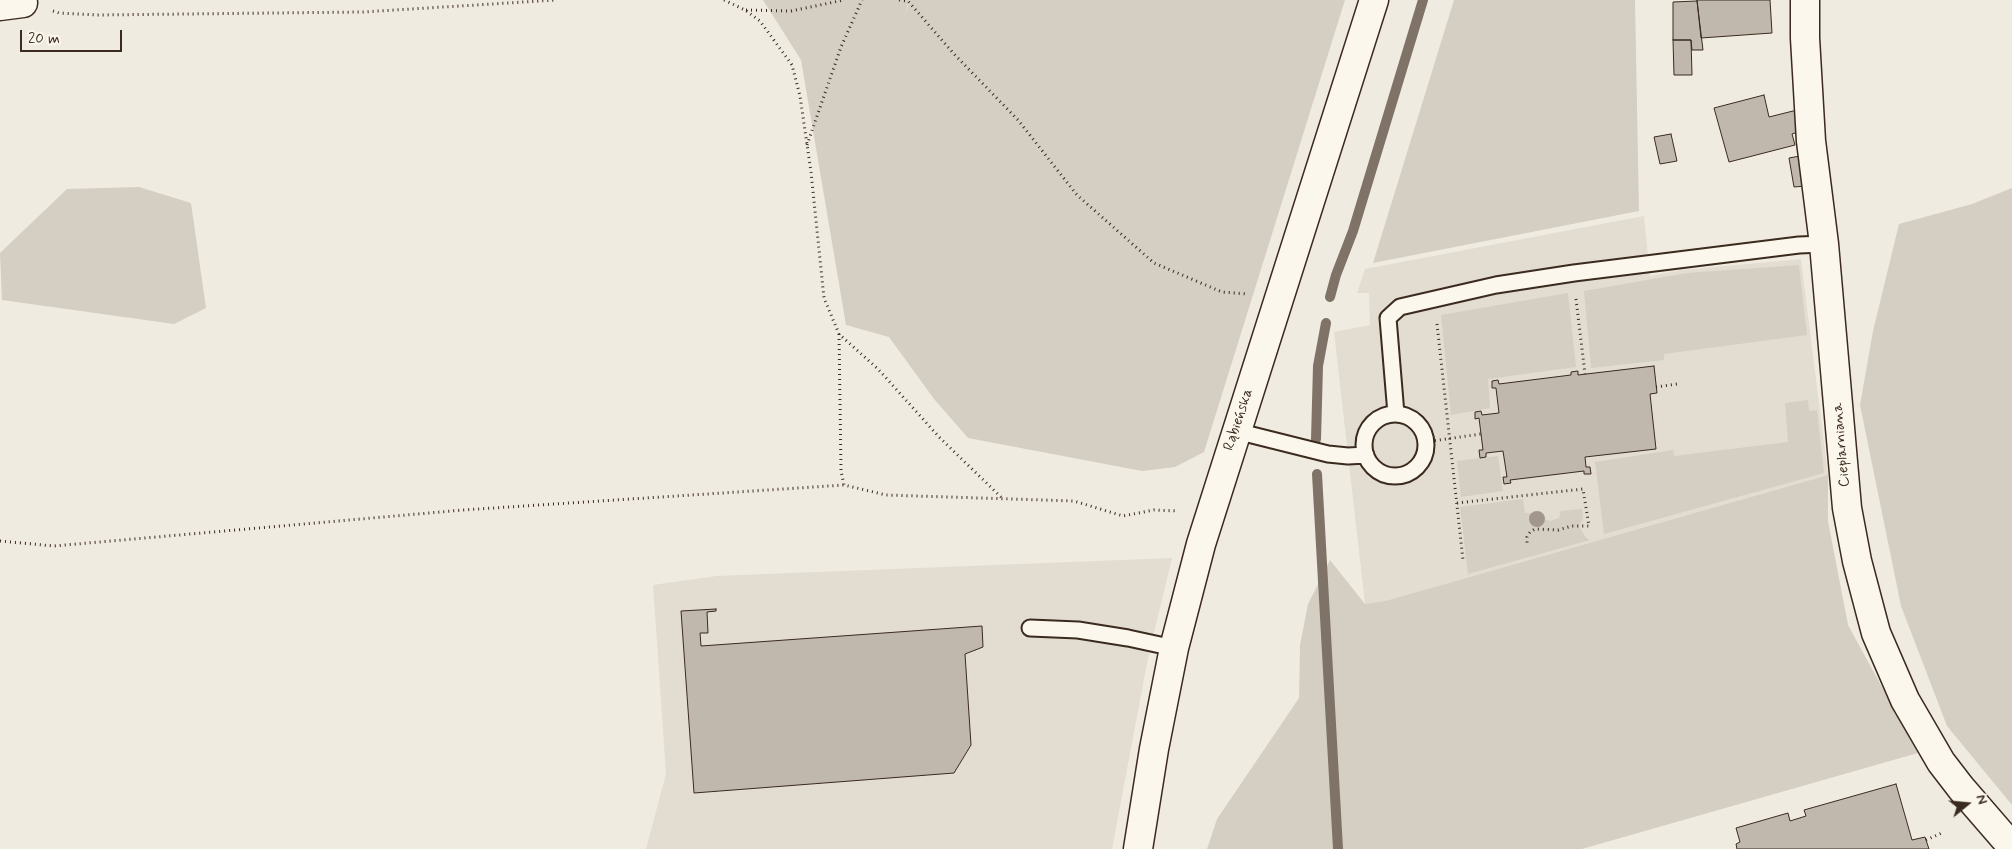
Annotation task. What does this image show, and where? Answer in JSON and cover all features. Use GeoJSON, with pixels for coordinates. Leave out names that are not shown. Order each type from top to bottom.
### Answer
{"type":"FeatureCollection","features":[{"type":"Feature","properties":{"kind":"street","name":"Rąbieńska"},"geometry":{"type":"LineString","coordinates":[[1138,849],[1154,749],[1174,648],[1210,514],[1374,0]]}},
{"type":"Feature","properties":{"kind":"street","name":"Cieplarniana"},"geometry":{"type":"LineString","coordinates":[[1805,0],[1805,38],[1811,140],[1824,244],[1847,508],[1857,561],[1876,633],[1905,700],[1941,762],[2012,847]]}},
{"type":"Feature","properties":{"kind":"lane"},"geometry":{"type":"LineString","coordinates":[[1396,414],[1388,318],[1400,306],[1496,285],[1574,273],[1799,245],[1824,244]]}},
{"type":"Feature","properties":{"kind":"lane"},"geometry":{"type":"LineString","coordinates":[[1396,414],[1410,418],[1418,424],[1426,442],[1421,462],[1405,474],[1394,476],[1384,474],[1368,461],[1364,441],[1372,424],[1380,417],[1396,414]]}},
{"type":"Feature","properties":{"kind":"lane"},"geometry":{"type":"LineString","coordinates":[[1236,431],[1328,454],[1366,455]]}},
{"type":"Feature","properties":{"kind":"lane"},"geometry":{"type":"LineString","coordinates":[[1030,628],[1078,630],[1174,648]]}},
{"type":"Feature","properties":{"kind":"path"},"geometry":{"type":"LineString","coordinates":[[11,3],[60,13],[97,15],[363,12],[556,0]]}},
{"type":"Feature","properties":{"kind":"path"},"geometry":{"type":"LineString","coordinates":[[724,0],[745,10],[760,22],[792,65],[800,96],[824,298],[839,334],[841,471],[844,485]]}},
{"type":"Feature","properties":{"kind":"path"},"geometry":{"type":"LineString","coordinates":[[745,10],[791,11],[844,0]]}},
{"type":"Feature","properties":{"kind":"path"},"geometry":{"type":"LineString","coordinates":[[807,146],[841,48],[862,0]]}},
{"type":"Feature","properties":{"kind":"path"},"geometry":{"type":"LineString","coordinates":[[899,0],[908,1],[954,54],[1018,120],[1077,195],[1154,263],[1222,292],[1280,297]]}},
{"type":"Feature","properties":{"kind":"path"},"geometry":{"type":"LineString","coordinates":[[1574,273],[1585,374]]}},
{"type":"Feature","properties":{"kind":"path"},"geometry":{"type":"LineString","coordinates":[[1434,298],[1463,560]]}},
{"type":"Feature","properties":{"kind":"path"},"geometry":{"type":"LineString","coordinates":[[839,334],[878,369],[940,438],[1002,498]]}},
{"type":"Feature","properties":{"kind":"path"},"geometry":{"type":"LineString","coordinates":[[1656,387],[1677,384]]}},
{"type":"Feature","properties":{"kind":"path"},"geometry":{"type":"LineString","coordinates":[[1426,442],[1480,434]]}},
{"type":"Feature","properties":{"kind":"path"},"geometry":{"type":"LineString","coordinates":[[0,541],[54,546],[463,510],[844,485],[886,495],[1074,501],[1123,516],[1154,510],[1210,514]]}},
{"type":"Feature","properties":{"kind":"path"},"geometry":{"type":"LineString","coordinates":[[1457,503],[1583,488],[1588,526],[1572,526],[1558,530],[1536,529],[1530,532],[1526,543]]}},
{"type":"Feature","properties":{"kind":"path"},"geometry":{"type":"LineString","coordinates":[[1926,840],[1944,832]]}},
{"type":"Feature","properties":{"kind":"shaded area"},"geometry":{"type":"Polygon","coordinates":[[[763,0],[909,0],[905,15],[910,0],[1345,0],[1204,452],[1175,467],[1142,471],[968,438],[934,399],[889,337],[846,325],[801,60],[763,0]]]}},
{"type":"Feature","properties":{"kind":"shaded area"},"geometry":{"type":"Polygon","coordinates":[[[1454,0],[1635,0],[1639,211],[1373,263],[1454,0]]]}},
{"type":"Feature","properties":{"kind":"shaded area"},"geometry":{"type":"Polygon","coordinates":[[[139,187],[191,203],[206,308],[174,324],[2,300],[0,253],[67,189],[139,187]]]}},
{"type":"Feature","properties":{"kind":"shaded area"},"geometry":{"type":"Polygon","coordinates":[[[2012,188],[2012,805],[1947,726],[1901,606],[1860,405],[1873,331],[1899,224],[1972,204],[2012,188]]]}},
{"type":"Feature","properties":{"kind":"shaded area"},"geometry":{"type":"Polygon","coordinates":[[[1644,216],[1650,276],[1682,270],[1801,259],[1828,475],[1385,601],[1365,604],[1334,332],[1370,325],[1369,293],[1357,293],[1365,269],[1644,216]]]}},
{"type":"Feature","properties":{"kind":"shaded area"},"geometry":{"type":"Polygon","coordinates":[[[1799,265],[1807,335],[1664,354],[1664,360],[1591,368],[1584,291],[1687,273],[1799,265]]]}},
{"type":"Feature","properties":{"kind":"shaded area"},"geometry":{"type":"Polygon","coordinates":[[[1568,293],[1576,367],[1488,379],[1490,408],[1451,415],[1441,315],[1568,293]]]}},
{"type":"Feature","properties":{"kind":"shaded area"},"geometry":{"type":"Polygon","coordinates":[[[1808,400],[1809,411],[1817,410],[1824,473],[1604,534],[1595,462],[1673,450],[1674,456],[1788,442],[1785,403],[1808,400]]]}},
{"type":"Feature","properties":{"kind":"shaded area"},"geometry":{"type":"Polygon","coordinates":[[[1498,456],[1503,491],[1461,497],[1457,461],[1498,456]]]}},
{"type":"Feature","properties":{"kind":"shaded area"},"geometry":{"type":"Polygon","coordinates":[[[1828,475],[1828,521],[1848,625],[1918,753],[1582,849],[1207,849],[1217,819],[1299,698],[1300,645],[1308,604],[1330,560],[1365,604],[1385,601],[1828,475]]]}},
{"type":"Feature","properties":{"kind":"shaded area"},"geometry":{"type":"Polygon","coordinates":[[[1523,499],[1525,513],[1539,514],[1543,519],[1551,521],[1559,518],[1561,511],[1582,509],[1583,519],[1579,526],[1586,538],[1590,540],[1468,574],[1460,507],[1523,499]]]}},
{"type":"Feature","properties":{"kind":"shaded area"},"geometry":{"type":"Polygon","coordinates":[[[1172,558],[1148,658],[1112,849],[646,849],[666,774],[653,585],[716,576],[1172,558]]]}},
{"type":"Feature","properties":{"kind":"building"},"geometry":{"type":"Polygon","coordinates":[[[1697,0],[1770,0],[1772,33],[1701,38],[1697,0]]]}},
{"type":"Feature","properties":{"kind":"building"},"geometry":{"type":"Polygon","coordinates":[[[1697,1],[1703,50],[1692,50],[1691,40],[1673,40],[1673,2],[1697,1]]]}},
{"type":"Feature","properties":{"kind":"building"},"geometry":{"type":"Polygon","coordinates":[[[1673,40],[1691,40],[1692,75],[1674,75],[1673,40]]]}},
{"type":"Feature","properties":{"kind":"building"},"geometry":{"type":"Polygon","coordinates":[[[1764,95],[1769,117],[1797,110],[1800,131],[1792,134],[1795,145],[1729,162],[1714,108],[1764,95]]]}},
{"type":"Feature","properties":{"kind":"building"},"geometry":{"type":"Polygon","coordinates":[[[1671,134],[1677,161],[1660,164],[1654,137],[1671,134]]]}},
{"type":"Feature","properties":{"kind":"building"},"geometry":{"type":"Polygon","coordinates":[[[1800,156],[1805,186],[1794,187],[1789,158],[1800,156]]]}},
{"type":"Feature","properties":{"kind":"building"},"geometry":{"type":"Polygon","coordinates":[[[1654,366],[1657,393],[1650,394],[1656,449],[1585,457],[1586,467],[1590,467],[1591,474],[1584,474],[1584,471],[1510,480],[1511,483],[1504,484],[1503,477],[1507,477],[1503,451],[1486,453],[1486,457],[1480,458],[1479,450],[1483,450],[1479,418],[1475,419],[1475,412],[1481,411],[1482,415],[1499,413],[1496,388],[1492,388],[1492,381],[1498,380],[1499,384],[1571,375],[1571,372],[1578,371],[1578,375],[1654,366]]]}},
{"type":"Feature","properties":{"kind":"building"},"geometry":{"type":"Polygon","coordinates":[[[716,609],[716,611],[707,612],[708,633],[700,633],[701,646],[982,626],[983,647],[965,654],[971,745],[954,773],[694,793],[681,611],[716,609]]]}},
{"type":"Feature","properties":{"kind":"building"},"geometry":{"type":"Polygon","coordinates":[[[1896,784],[1912,840],[1925,837],[1929,849],[1737,849],[1736,844],[1740,842],[1736,828],[1788,813],[1790,821],[1806,816],[1804,810],[1896,784]]]}},
{"type":"Feature","properties":{"kind":"waterway"},"geometry":{"type":"LineString","coordinates":[[1330,297],[1336,275],[1353,231],[1423,0]]}},
{"type":"Feature","properties":{"kind":"waterway"},"geometry":{"type":"LineString","coordinates":[[1316,439],[1318,366],[1326,323]]}},
{"type":"Feature","properties":{"kind":"waterway"},"geometry":{"type":"LineString","coordinates":[[1317,474],[1338,849]]}}]}
